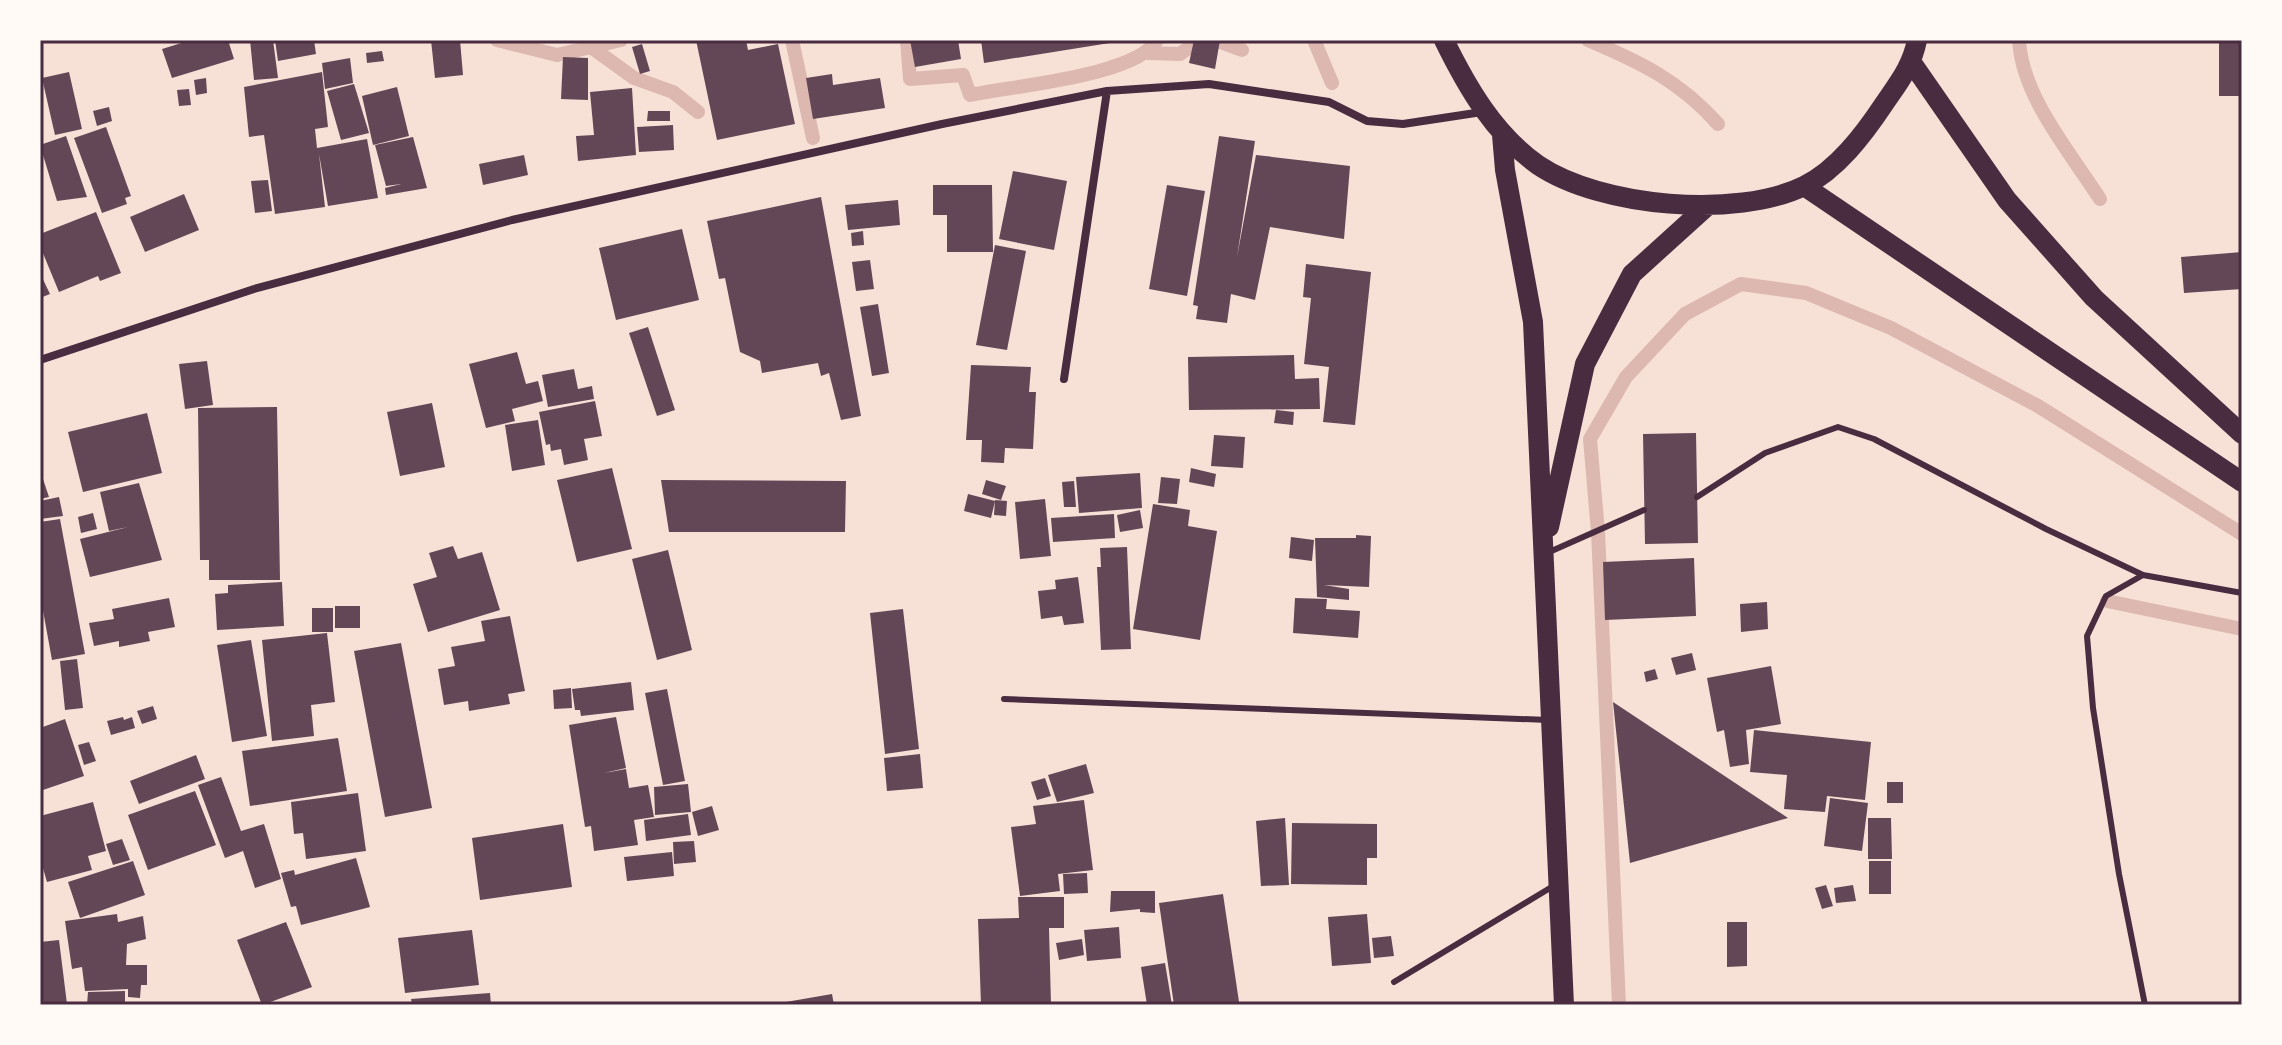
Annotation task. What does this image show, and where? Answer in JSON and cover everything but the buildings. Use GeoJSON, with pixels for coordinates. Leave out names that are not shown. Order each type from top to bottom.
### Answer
{"type":"FeatureCollection","features":[{"type":"Feature","properties":{"kind":"main road"},"geometry":{"type":"LineString","coordinates":[[1444,40],[1502,135],[1540,166],[1587,186],[1644,201],[1706,207],[1755,201],[1804,186],[1839,160],[1912,63],[1917,40]]}},
{"type":"Feature","properties":{"kind":"main road"},"geometry":{"type":"LineString","coordinates":[[1912,63],[2007,200],[2026,222],[2094,298],[2242,434]]}},
{"type":"Feature","properties":{"kind":"main road"},"geometry":{"type":"LineString","coordinates":[[1502,135],[1505,170],[1533,322],[1564,1005]]}},
{"type":"Feature","properties":{"kind":"main road"},"geometry":{"type":"LineString","coordinates":[[1804,186],[2242,482]]}},
{"type":"Feature","properties":{"kind":"main road"},"geometry":{"type":"LineString","coordinates":[[1543,554],[1585,364],[1632,274],[1706,207]]}},
{"type":"Feature","properties":{"kind":"street"},"geometry":{"type":"LineString","coordinates":[[40,360],[254,289],[512,220],[942,124],[1107,91],[1209,84],[1329,102],[1367,121],[1403,124],[1486,111]]}},
{"type":"Feature","properties":{"kind":"street"},"geometry":{"type":"LineString","coordinates":[[1064,379],[1107,91]]}},
{"type":"Feature","properties":{"kind":"lane"},"geometry":{"type":"LineString","coordinates":[[1697,497],[1765,453],[1838,427],[1874,439],[2143,575],[2242,593]]}},
{"type":"Feature","properties":{"kind":"lane"},"geometry":{"type":"LineString","coordinates":[[1543,554],[1644,510]]}},
{"type":"Feature","properties":{"kind":"lane"},"geometry":{"type":"LineString","coordinates":[[2143,575],[2106,596],[2087,636],[2093,708],[2114,844],[2145,1005]]}},
{"type":"Feature","properties":{"kind":"lane"},"geometry":{"type":"LineString","coordinates":[[1004,699],[1551,721]]}},
{"type":"Feature","properties":{"kind":"lane"},"geometry":{"type":"LineString","coordinates":[[1394,982],[1558,883]]}},
{"type":"Feature","properties":{"kind":"waterway"},"geometry":{"type":"LineString","coordinates":[[497,40],[557,55],[621,40]]}},
{"type":"Feature","properties":{"kind":"waterway"},"geometry":{"type":"LineString","coordinates":[[792,40],[813,138]]}},
{"type":"Feature","properties":{"kind":"waterway"},"geometry":{"type":"LineString","coordinates":[[907,40],[910,79],[963,75],[970,95],[1100,71],[1125,63],[1145,52],[1157,40]]}},
{"type":"Feature","properties":{"kind":"waterway"},"geometry":{"type":"LineString","coordinates":[[1148,53],[1180,54],[1199,40]]}},
{"type":"Feature","properties":{"kind":"waterway"},"geometry":{"type":"LineString","coordinates":[[1215,40],[1242,50]]}},
{"type":"Feature","properties":{"kind":"waterway"},"geometry":{"type":"LineString","coordinates":[[1314,40],[1332,83]]}},
{"type":"Feature","properties":{"kind":"waterway"},"geometry":{"type":"LineString","coordinates":[[1588,40],[1625,56],[1674,84],[1718,124]]}},
{"type":"Feature","properties":{"kind":"waterway"},"geometry":{"type":"LineString","coordinates":[[2019,40],[2022,61],[2038,103],[2100,199]]}},
{"type":"Feature","properties":{"kind":"waterway"},"geometry":{"type":"LineString","coordinates":[[591,47],[634,78],[673,92],[698,112]]}},
{"type":"Feature","properties":{"kind":"waterway"},"geometry":{"type":"LineString","coordinates":[[1619,1005],[1598,532],[1590,439],[1626,377],[1685,314],[1741,284],[1806,293],[1891,328],[2038,406],[2242,534]]}},
{"type":"Feature","properties":{"kind":"waterway"},"geometry":{"type":"LineString","coordinates":[[2107,601],[2242,629]]}}]}
